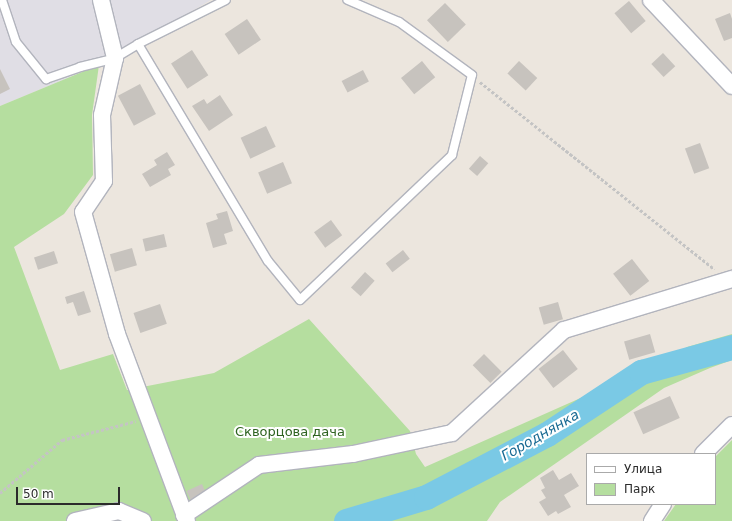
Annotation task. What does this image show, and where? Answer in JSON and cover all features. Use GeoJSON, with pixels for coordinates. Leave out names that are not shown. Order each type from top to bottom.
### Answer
{"type":"FeatureCollection","features":[{"type":"Feature","properties":{"kind":"street"},"geometry":{"type":"LineString","coordinates":[[101,0],[116,58],[102,115],[104,181],[83,212],[117,334],[186,518],[259,465],[353,454],[452,433],[564,330],[730,280]]}},
{"type":"Feature","properties":{"kind":"street"},"geometry":{"type":"LineString","coordinates":[[651,0],[732,86]]}},
{"type":"Feature","properties":{"kind":"street"},"geometry":{"type":"LineString","coordinates":[[704,453],[732,425]]}},
{"type":"Feature","properties":{"kind":"street"},"geometry":{"type":"LineString","coordinates":[[652,521],[662,505]]}},
{"type":"Feature","properties":{"kind":"street"},"geometry":{"type":"LineString","coordinates":[[74,521],[119,511],[143,521]]}},
{"type":"Feature","properties":{"kind":"lane"},"geometry":{"type":"LineString","coordinates":[[2,0],[16,42],[46,79],[80,67],[116,58],[138,44],[226,0]]}},
{"type":"Feature","properties":{"kind":"lane"},"geometry":{"type":"LineString","coordinates":[[138,44],[268,261],[300,300],[452,155],[472,75],[399,22],[348,0]]}},
{"type":"Feature","properties":{"kind":"path"},"geometry":{"type":"LineString","coordinates":[[472,75],[730,280]]}},
{"type":"Feature","properties":{"kind":"path"},"geometry":{"type":"LineString","coordinates":[[0,494],[62,440],[148,418]]}},
{"type":"Feature","properties":{"kind":"shaded area"},"geometry":{"type":"Polygon","coordinates":[[[0,0],[211,0],[99,65],[0,106],[0,0]]]}},
{"type":"Feature","properties":{"kind":"green space","name":"Скворцова дача"},"geometry":{"type":"Polygon","coordinates":[[[99,65],[92,115],[93,175],[64,214],[14,247],[60,370],[113,354],[127,390],[214,373],[309,319],[410,431],[416,454],[425,467],[666,360],[687,347],[732,334],[732,360],[664,388],[500,502],[487,521],[0,521],[0,106],[99,65]]]}},
{"type":"Feature","properties":{"kind":"green space"},"geometry":{"type":"Polygon","coordinates":[[[732,440],[732,521],[664,521],[675,505],[716,505],[716,456],[732,440]]]}},
{"type":"Feature","properties":{"kind":"building"},"geometry":{"type":"Polygon","coordinates":[[[629,1],[646,21],[631,33],[614,13],[629,1]]]}},
{"type":"Feature","properties":{"kind":"building"},"geometry":{"type":"Polygon","coordinates":[[[445,3],[466,25],[448,42],[427,20],[445,3]]]}},
{"type":"Feature","properties":{"kind":"building"},"geometry":{"type":"Polygon","coordinates":[[[730,13],[732,19],[732,38],[724,41],[715,19],[730,13]]]}},
{"type":"Feature","properties":{"kind":"building"},"geometry":{"type":"Polygon","coordinates":[[[247,19],[261,40],[239,55],[225,34],[247,19]]]}},
{"type":"Feature","properties":{"kind":"building"},"geometry":{"type":"Polygon","coordinates":[[[192,50],[208,75],[187,89],[171,64],[192,50]]]}},
{"type":"Feature","properties":{"kind":"building"},"geometry":{"type":"Polygon","coordinates":[[[663,53],[675,66],[664,77],[651,64],[663,53]]]}},
{"type":"Feature","properties":{"kind":"building"},"geometry":{"type":"Polygon","coordinates":[[[422,61],[435,77],[414,94],[401,78],[422,61]]]}},
{"type":"Feature","properties":{"kind":"building"},"geometry":{"type":"Polygon","coordinates":[[[519,61],[537,78],[526,90],[507,73],[519,61]]]}},
{"type":"Feature","properties":{"kind":"building"},"geometry":{"type":"Polygon","coordinates":[[[0,69],[10,89],[0,94],[0,69]]]}},
{"type":"Feature","properties":{"kind":"building"},"geometry":{"type":"Polygon","coordinates":[[[363,70],[369,82],[348,92],[342,81],[363,70]]]}},
{"type":"Feature","properties":{"kind":"building"},"geometry":{"type":"Polygon","coordinates":[[[140,84],[156,114],[134,126],[118,96],[140,84]]]}},
{"type":"Feature","properties":{"kind":"building"},"geometry":{"type":"Polygon","coordinates":[[[220,95],[233,115],[209,131],[192,106],[204,99],[207,104],[220,95]]]}},
{"type":"Feature","properties":{"kind":"building"},"geometry":{"type":"Polygon","coordinates":[[[266,126],[276,147],[250,159],[241,138],[266,126]]]}},
{"type":"Feature","properties":{"kind":"building"},"geometry":{"type":"Polygon","coordinates":[[[700,143],[709,168],[694,174],[685,148],[700,143]]]}},
{"type":"Feature","properties":{"kind":"building"},"geometry":{"type":"Polygon","coordinates":[[[167,152],[175,165],[168,169],[171,175],[150,187],[142,174],[157,165],[154,160],[167,152]]]}},
{"type":"Feature","properties":{"kind":"building"},"geometry":{"type":"Polygon","coordinates":[[[480,156],[488,163],[477,176],[469,169],[480,156]]]}},
{"type":"Feature","properties":{"kind":"building"},"geometry":{"type":"Polygon","coordinates":[[[283,162],[292,183],[267,194],[258,173],[283,162]]]}},
{"type":"Feature","properties":{"kind":"building"},"geometry":{"type":"Polygon","coordinates":[[[227,211],[233,231],[224,234],[227,244],[213,248],[206,223],[218,219],[216,214],[227,211]]]}},
{"type":"Feature","properties":{"kind":"building"},"geometry":{"type":"Polygon","coordinates":[[[331,220],[342,235],[325,248],[314,232],[331,220]]]}},
{"type":"Feature","properties":{"kind":"building"},"geometry":{"type":"Polygon","coordinates":[[[164,234],[167,247],[145,252],[143,239],[164,234]]]}},
{"type":"Feature","properties":{"kind":"building"},"geometry":{"type":"Polygon","coordinates":[[[132,248],[137,265],[115,272],[110,254],[132,248]]]}},
{"type":"Feature","properties":{"kind":"building"},"geometry":{"type":"Polygon","coordinates":[[[403,250],[410,259],[392,272],[386,264],[403,250]]]}},
{"type":"Feature","properties":{"kind":"building"},"geometry":{"type":"Polygon","coordinates":[[[54,251],[58,263],[38,270],[34,257],[54,251]]]}},
{"type":"Feature","properties":{"kind":"building"},"geometry":{"type":"Polygon","coordinates":[[[632,259],[649,281],[630,296],[613,274],[632,259]]]}},
{"type":"Feature","properties":{"kind":"building"},"geometry":{"type":"Polygon","coordinates":[[[365,272],[375,281],[361,296],[351,288],[365,272]]]}},
{"type":"Feature","properties":{"kind":"building"},"geometry":{"type":"Polygon","coordinates":[[[84,291],[91,312],[78,316],[73,302],[67,304],[65,297],[84,291]]]}},
{"type":"Feature","properties":{"kind":"building"},"geometry":{"type":"Polygon","coordinates":[[[558,302],[563,319],[544,325],[539,308],[558,302]]]}},
{"type":"Feature","properties":{"kind":"building"},"geometry":{"type":"Polygon","coordinates":[[[160,304],[167,324],[140,333],[134,313],[160,304]]]}},
{"type":"Feature","properties":{"kind":"building"},"geometry":{"type":"Polygon","coordinates":[[[650,334],[655,352],[629,360],[624,341],[650,334]]]}},
{"type":"Feature","properties":{"kind":"building"},"geometry":{"type":"Polygon","coordinates":[[[563,350],[578,369],[553,388],[539,369],[563,350]]]}},
{"type":"Feature","properties":{"kind":"building"},"geometry":{"type":"Polygon","coordinates":[[[484,354],[502,372],[490,383],[473,365],[484,354]]]}},
{"type":"Feature","properties":{"kind":"building"},"geometry":{"type":"Polygon","coordinates":[[[670,396],[680,418],[643,434],[633,412],[670,396]]]}},
{"type":"Feature","properties":{"kind":"building"},"geometry":{"type":"Polygon","coordinates":[[[553,470],[559,480],[571,473],[579,486],[564,495],[571,507],[558,514],[556,511],[548,516],[539,502],[546,498],[541,490],[545,488],[540,478],[553,470]]]}},
{"type":"Feature","properties":{"kind":"building"},"geometry":{"type":"Polygon","coordinates":[[[202,484],[206,493],[191,500],[186,491],[202,484]]]}},
{"type":"Feature","properties":{"kind":"waterway","name":"Городнянка"},"geometry":{"type":"LineString","coordinates":[[346,521],[426,497],[547,434],[641,372],[732,347]]}}]}
